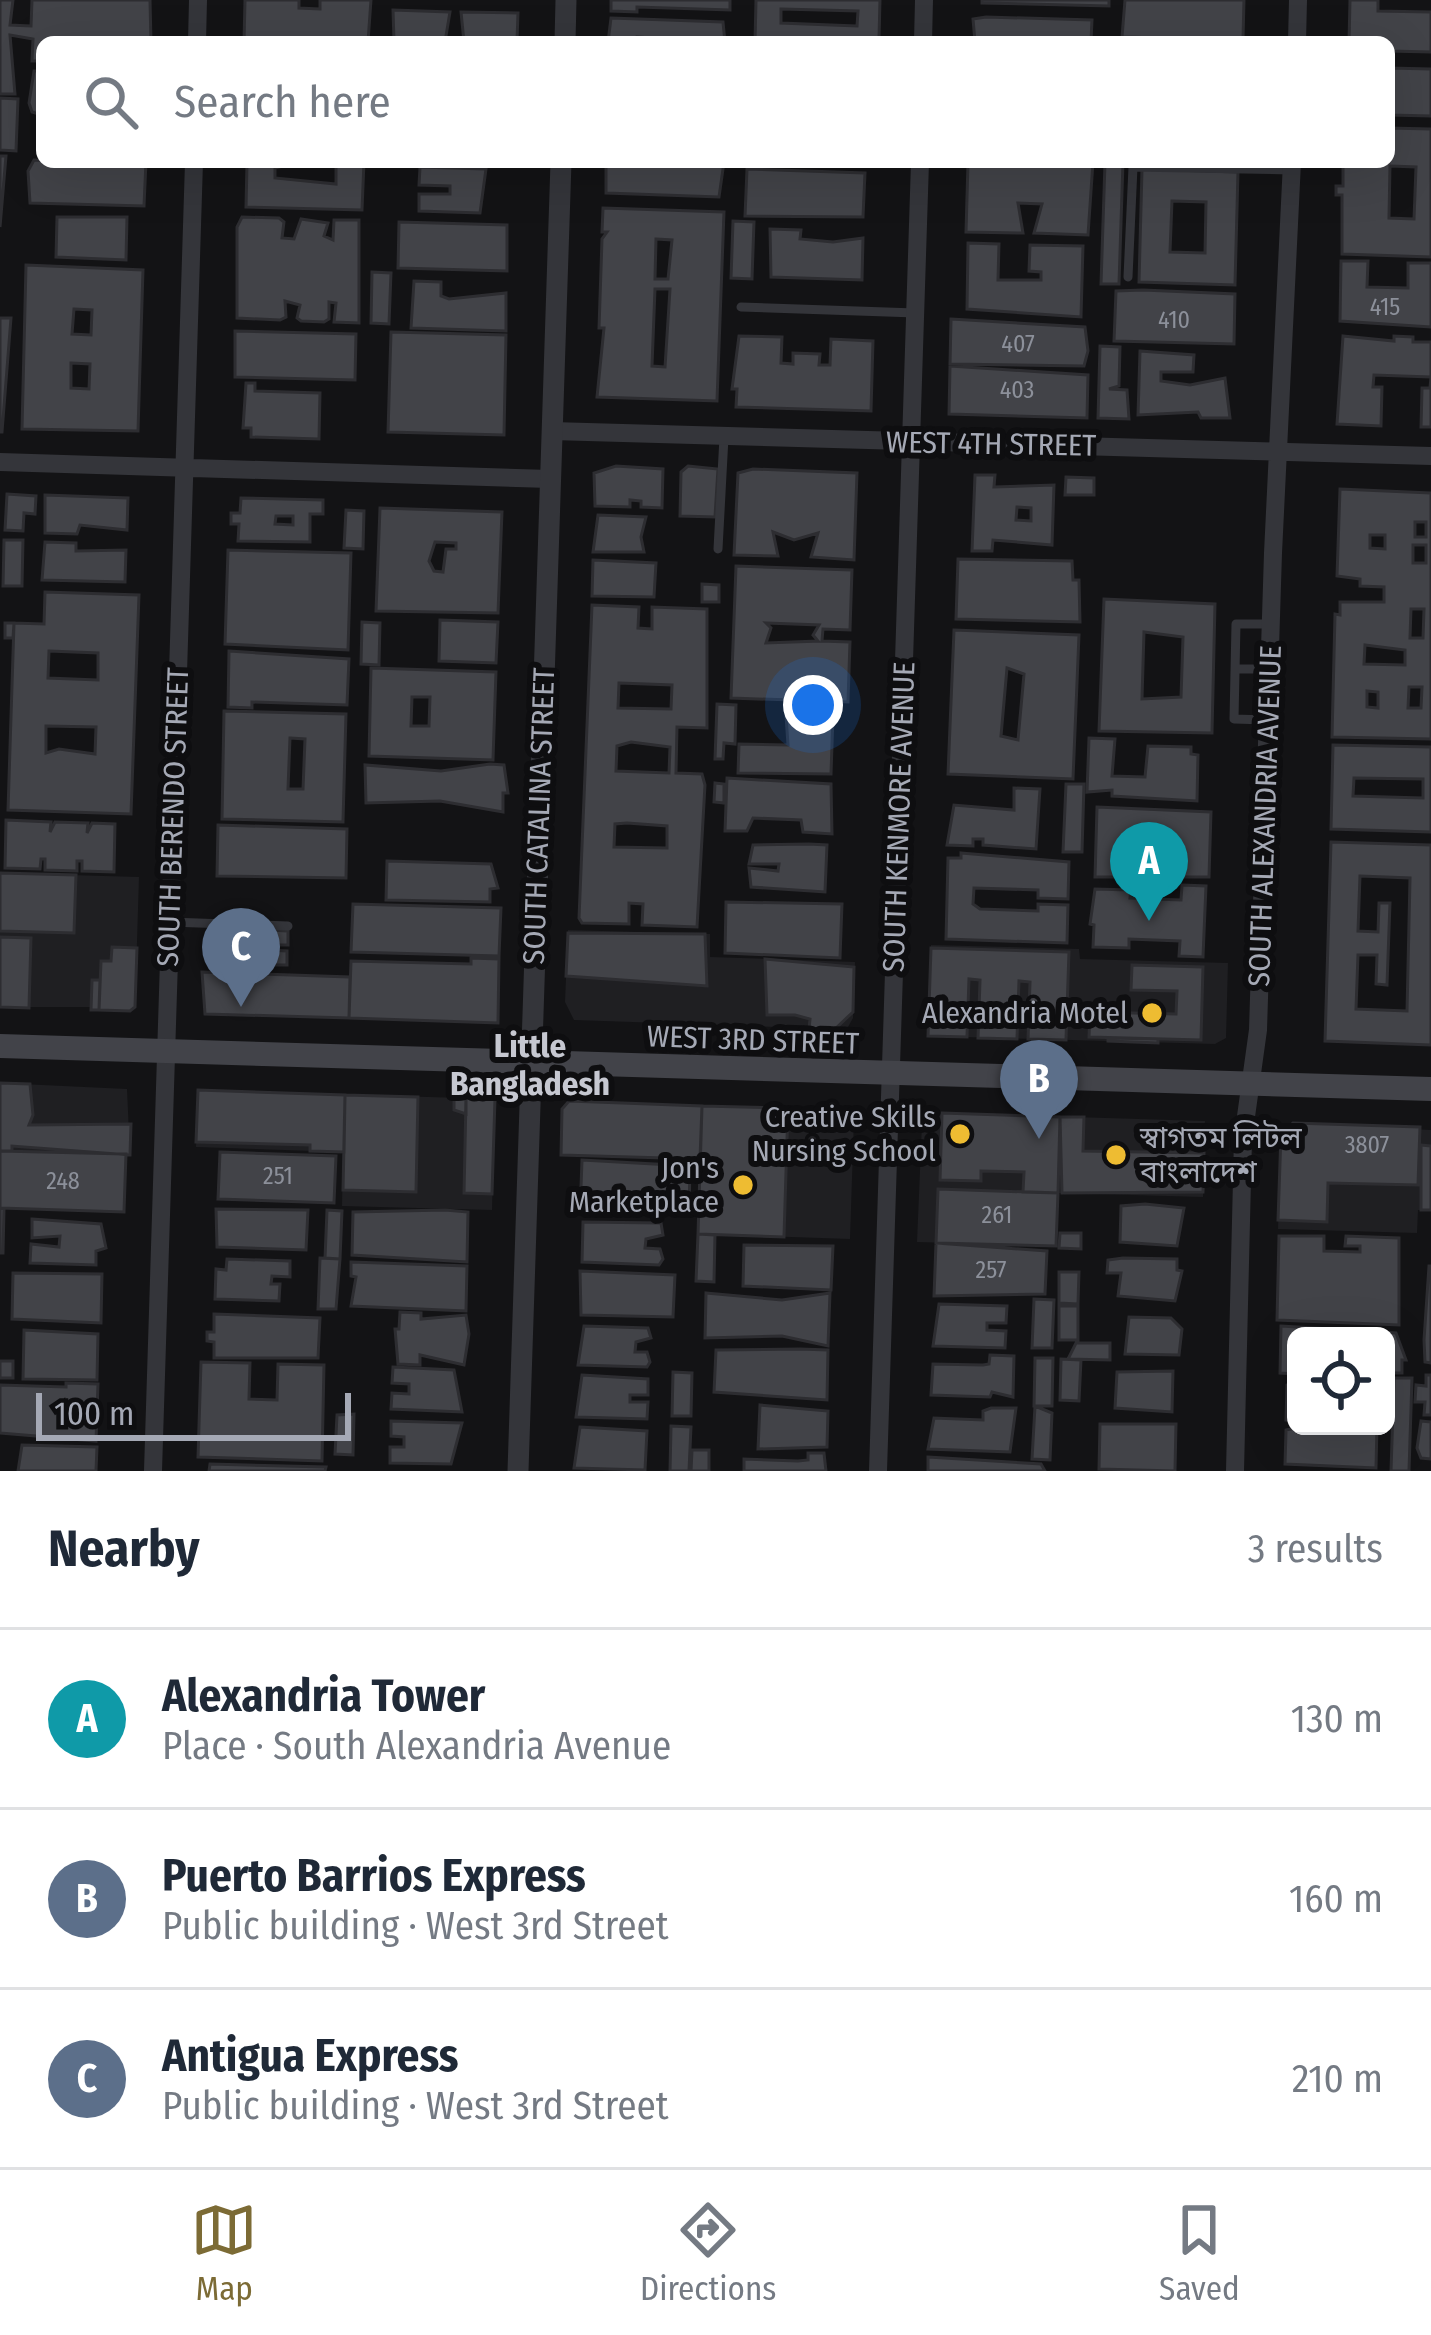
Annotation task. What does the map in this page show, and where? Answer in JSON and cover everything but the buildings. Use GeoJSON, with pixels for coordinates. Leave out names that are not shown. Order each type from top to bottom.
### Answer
{"type":"FeatureCollection","features":[{"type":"Feature","properties":{"kind":"main road","name":"WEST 3RD STREET"},"geometry":{"type":"LineString","coordinates":[[0,1046],[1431,1089]]}},
{"type":"Feature","properties":{"kind":"street"},"geometry":{"type":"LineString","coordinates":[[197,36],[199,0]]}},
{"type":"Feature","properties":{"kind":"street"},"geometry":{"type":"LineString","coordinates":[[565,36],[566,0]]}},
{"type":"Feature","properties":{"kind":"street"},"geometry":{"type":"LineString","coordinates":[[923,36],[924,0]]}},
{"type":"Feature","properties":{"kind":"street"},"geometry":{"type":"LineString","coordinates":[[1297,36],[1298,0]]}},
{"type":"Feature","properties":{"kind":"street","name":"SOUTH BERENDO STREET"},"geometry":{"type":"LineString","coordinates":[[153,1471],[194,168]]}},
{"type":"Feature","properties":{"kind":"street","name":"SOUTH CATALINA STREET"},"geometry":{"type":"LineString","coordinates":[[518,1471],[560,168]]}},
{"type":"Feature","properties":{"kind":"street","name":"SOUTH KENMORE AVENUE"},"geometry":{"type":"LineString","coordinates":[[878,1471],[920,168]]}},
{"type":"Feature","properties":{"kind":"street","name":"SOUTH ALEXANDRIA AVENUE"},"geometry":{"type":"LineString","coordinates":[[1235,1471],[1243,1138],[1258,1030],[1292,168]]}},
{"type":"Feature","properties":{"kind":"street","name":"WEST 4TH STREET"},"geometry":{"type":"LineString","coordinates":[[552,431],[1431,456]]}},
{"type":"Feature","properties":{"kind":"street"},"geometry":{"type":"LineString","coordinates":[[0,462],[550,479]]}},
{"type":"Feature","properties":{"kind":"lane"},"geometry":{"type":"LineString","coordinates":[[1128,277],[1132,168]]}},
{"type":"Feature","properties":{"kind":"lane"},"geometry":{"type":"LineString","coordinates":[[741,308],[916,313]]}},
{"type":"Feature","properties":{"kind":"lane"},"geometry":{"type":"LineString","coordinates":[[718,549],[724,437]]}},
{"type":"Feature","properties":{"kind":"lane"},"geometry":{"type":"LineString","coordinates":[[1268,720],[1234,719],[1236,624],[1271,624]]}},
{"type":"Feature","properties":{"kind":"lane"},"geometry":{"type":"LineString","coordinates":[[1235,669],[1269,669]]}},
{"type":"Feature","properties":{"kind":"lane"},"geometry":{"type":"LineString","coordinates":[[169,922],[288,926]]}},
{"type":"Feature","properties":{"kind":"shaded area"},"geometry":{"type":"Polygon","coordinates":[[[0,873],[139,877],[135,1007],[0,1007],[0,873]]]}},
{"type":"Feature","properties":{"kind":"shaded area"},"geometry":{"type":"Polygon","coordinates":[[[568,930],[710,934],[710,957],[855,962],[853,1018],[848,1027],[835,1029],[574,1020],[565,1002],[568,930]]]}},
{"type":"Feature","properties":{"kind":"shaded area"},"geometry":{"type":"Polygon","coordinates":[[[931,945],[1079,949],[1080,959],[1228,963],[1226,1038],[1215,1044],[928,1036],[931,945]]]}},
{"type":"Feature","properties":{"kind":"shaded area"},"geometry":{"type":"Polygon","coordinates":[[[0,1083],[127,1089],[130,1155],[0,1151],[0,1083]]]}},
{"type":"Feature","properties":{"kind":"shaded area"},"geometry":{"type":"Polygon","coordinates":[[[198,1090],[495,1099],[492,1210],[342,1206],[343,1152],[196,1147],[198,1090]]]}},
{"type":"Feature","properties":{"kind":"shaded area"},"geometry":{"type":"Polygon","coordinates":[[[569,1101],[845,1110],[854,1118],[850,1239],[698,1234],[700,1160],[561,1155],[562,1109],[569,1101]]]}},
{"type":"Feature","properties":{"kind":"shaded area"},"geometry":{"type":"Polygon","coordinates":[[[942,1113],[1205,1121],[1203,1197],[1059,1193],[1056,1246],[917,1242],[922,1123],[942,1113]]]}},
{"type":"Feature","properties":{"kind":"shaded area"},"geometry":{"type":"Polygon","coordinates":[[[1293,1123],[1431,1130],[1431,1210],[1418,1210],[1417,1233],[1278,1229],[1281,1134],[1293,1123]]]}},
{"type":"Feature","properties":{"kind":"place","name":"Alexandria Tower"},"geometry":{"type":"Point","coordinates":[1149,921]}},
{"type":"Feature","properties":{"kind":"place","name":"Antigua Express"},"geometry":{"type":"Point","coordinates":[241,1007]}},
{"type":"Feature","properties":{"kind":"place","name":"Alexandria Motel"},"geometry":{"type":"Point","coordinates":[1152,1013]}},
{"type":"Feature","properties":{"kind":"place","name":"Creative Skills Nursing School"},"geometry":{"type":"Point","coordinates":[960,1134]}},
{"type":"Feature","properties":{"kind":"place","name":"Puerto Barrios Express"},"geometry":{"type":"Point","coordinates":[1039,1139]}},
{"type":"Feature","properties":{"kind":"place","name":"স্বাগতম লিটল বাংলাদেশ"},"geometry":{"type":"Point","coordinates":[1116,1155]}},
{"type":"Feature","properties":{"kind":"place","name":"Jon's Marketplace"},"geometry":{"type":"Point","coordinates":[743,1185]}},
{"type":"Feature","properties":{"kind":"district","name":"Little Bangladesh"},"geometry":{"type":"Point","coordinates":[530,1064]}}]}
